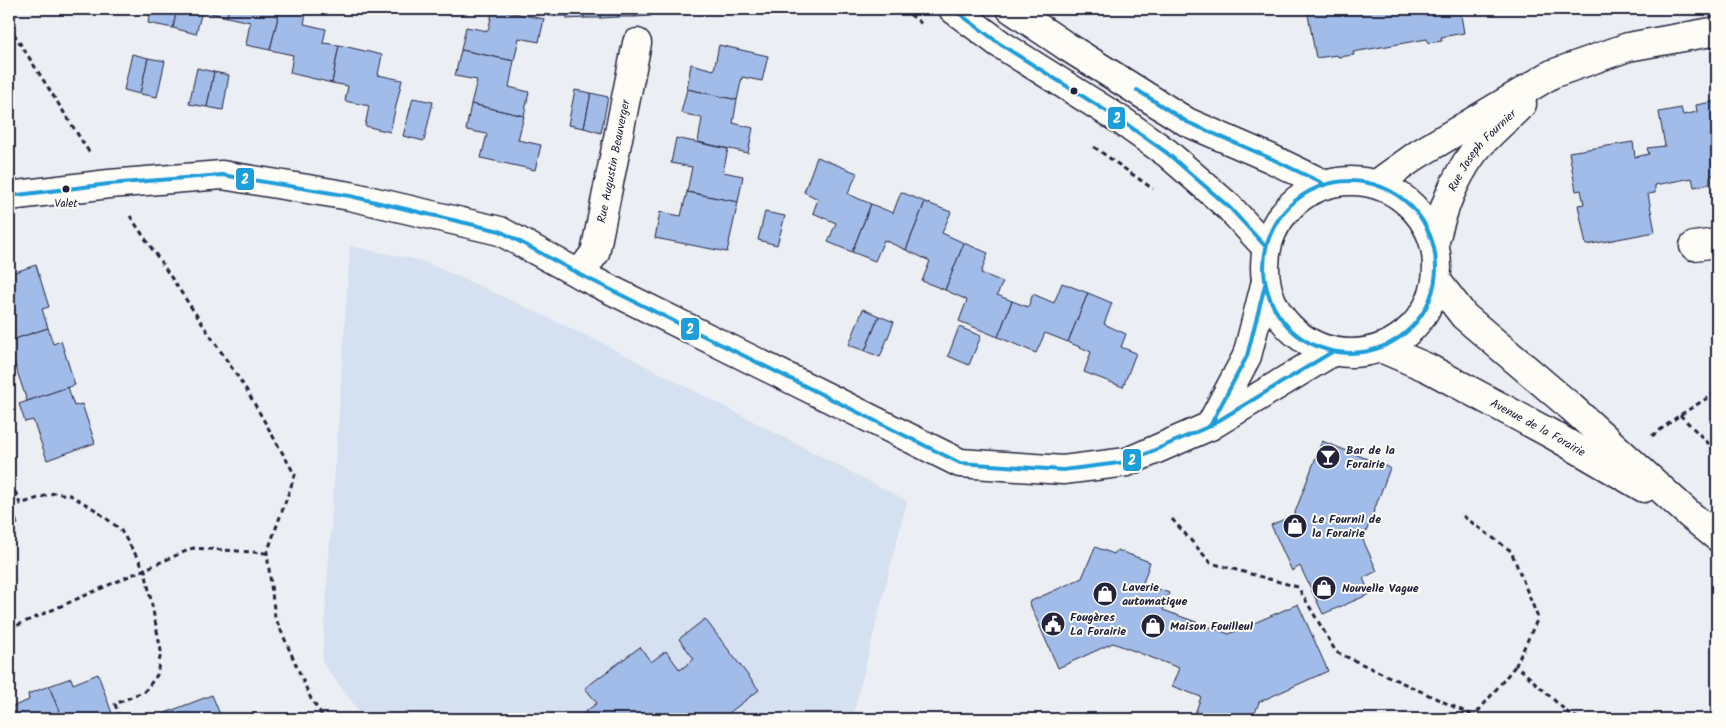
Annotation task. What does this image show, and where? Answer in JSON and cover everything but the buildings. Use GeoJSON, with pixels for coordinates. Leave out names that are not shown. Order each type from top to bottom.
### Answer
{"type":"FeatureCollection","features":[{"type":"Feature","properties":{"kind":"street"},"geometry":{"type":"LineString","coordinates":[[953,9],[1000,44],[1122,121],[1167,152],[1230,208],[1266,246]]}},
{"type":"Feature","properties":{"kind":"street"},"geometry":{"type":"LineString","coordinates":[[1011,9],[1187,122],[1270,158],[1322,184],[1378,183],[1414,205],[1435,241],[1437,282],[1418,323],[1381,348],[1356,353],[1332,352],[1301,338],[1278,315],[1265,285]]}},
{"type":"Feature","properties":{"kind":"street","name":"Rue Joseph Fournier"},"geometry":{"type":"LineString","coordinates":[[1378,183],[1417,155],[1552,74],[1628,47],[1717,31]]}},
{"type":"Feature","properties":{"kind":"street","name":"Rue Augustin Beauverger"},"geometry":{"type":"LineString","coordinates":[[579,274],[595,253],[637,44]]}},
{"type":"Feature","properties":{"kind":"street","name":"Rue Joseph Fournier"},"geometry":{"type":"LineString","coordinates":[[1435,241],[1442,210],[1474,152],[1552,74]]}},
{"type":"Feature","properties":{"kind":"street"},"geometry":{"type":"LineString","coordinates":[[9,196],[109,184],[222,175],[350,196],[500,231],[579,274],[960,463],[1063,470],[1127,462],[1210,426],[1332,352]]}},
{"type":"Feature","properties":{"kind":"street"},"geometry":{"type":"LineString","coordinates":[[1210,426],[1247,356],[1265,285],[1266,246],[1285,207],[1322,184]]}},
{"type":"Feature","properties":{"kind":"street","name":"Avenue de la Forairie"},"geometry":{"type":"LineString","coordinates":[[1437,282],[1464,316],[1571,407],[1690,515],[1717,537]]}},
{"type":"Feature","properties":{"kind":"street","name":"Avenue de la Forairie"},"geometry":{"type":"LineString","coordinates":[[1381,348],[1428,368],[1553,435],[1690,515]]}},
{"type":"Feature","properties":{"kind":"path"},"geometry":{"type":"LineString","coordinates":[[9,26],[109,184],[246,388],[295,476],[267,553],[275,617],[311,699],[325,719]]}},
{"type":"Feature","properties":{"kind":"path"},"geometry":{"type":"LineString","coordinates":[[1625,456],[1680,415],[1717,392]]}},
{"type":"Feature","properties":{"kind":"path"},"geometry":{"type":"LineString","coordinates":[[1680,415],[1717,452]]}},
{"type":"Feature","properties":{"kind":"path"},"geometry":{"type":"LineString","coordinates":[[9,475],[20,504],[54,493],[70,495],[94,509],[120,529],[145,570],[161,651],[157,675],[144,691],[115,704],[120,719]]}},
{"type":"Feature","properties":{"kind":"path"},"geometry":{"type":"LineString","coordinates":[[1172,519],[1211,563],[1298,588],[1336,652],[1473,718],[1516,665],[1538,618],[1511,551],[1463,516]]}},
{"type":"Feature","properties":{"kind":"path"},"geometry":{"type":"LineString","coordinates":[[9,629],[193,548],[267,553]]}},
{"type":"Feature","properties":{"kind":"path"},"geometry":{"type":"LineString","coordinates":[[1516,665],[1567,712],[1579,719]]}},
{"type":"Feature","properties":{"kind":"shaded area"},"geometry":{"type":"Polygon","coordinates":[[[350,246],[423,261],[480,286],[594,339],[907,501],[852,719],[365,719],[322,662],[350,246]]]}},
{"type":"Feature","properties":{"kind":"transit line","name":"2"},"geometry":{"type":"LineString","coordinates":[[953,9],[1000,44],[1122,121],[1167,153],[1230,208],[1265,246]]}},
{"type":"Feature","properties":{"kind":"transit line","name":"2"},"geometry":{"type":"LineString","coordinates":[[1137,90],[1187,122],[1322,183]]}},
{"type":"Feature","properties":{"kind":"transit line","name":"2"},"geometry":{"type":"LineString","coordinates":[[9,196],[109,184],[222,175],[350,196],[500,231],[579,274],[960,463],[1063,470],[1127,462],[1210,426],[1247,356],[1265,285]]}},
{"type":"Feature","properties":{"kind":"transit line","name":"2"},"geometry":{"type":"LineString","coordinates":[[1342,181],[1358,181],[1383,187],[1391,191],[1405,200],[1417,212],[1430,234],[1436,267],[1430,300],[1417,322],[1405,334],[1383,347],[1358,353],[1342,353],[1317,347],[1309,343],[1295,334],[1283,322],[1270,300],[1264,275],[1264,259],[1270,234],[1274,226],[1283,212],[1295,200],[1317,187],[1342,181]]}},
{"type":"Feature","properties":{"kind":"transit line","name":"2"},"geometry":{"type":"LineString","coordinates":[[1208,427],[1332,352]]}},
{"type":"Feature","properties":{"kind":"place","name":"Valet"},"geometry":{"type":"Point","coordinates":[66,189]}},
{"type":"Feature","properties":{"kind":"place","name":"Bar de la Forairie"},"geometry":{"type":"Point","coordinates":[1328,457]}},
{"type":"Feature","properties":{"kind":"place","name":"Le Fournil de la Forairie"},"geometry":{"type":"Point","coordinates":[1295,526]}},
{"type":"Feature","properties":{"kind":"place","name":"Nouvelle Vague"},"geometry":{"type":"Point","coordinates":[1324,588]}},
{"type":"Feature","properties":{"kind":"place","name":"Laverie automatique"},"geometry":{"type":"Point","coordinates":[1105,594]}},
{"type":"Feature","properties":{"kind":"place","name":"Fougères La Forairie"},"geometry":{"type":"Point","coordinates":[1053,624]}},
{"type":"Feature","properties":{"kind":"place","name":"Maison Fouilleul"},"geometry":{"type":"Point","coordinates":[1153,626]}}]}
